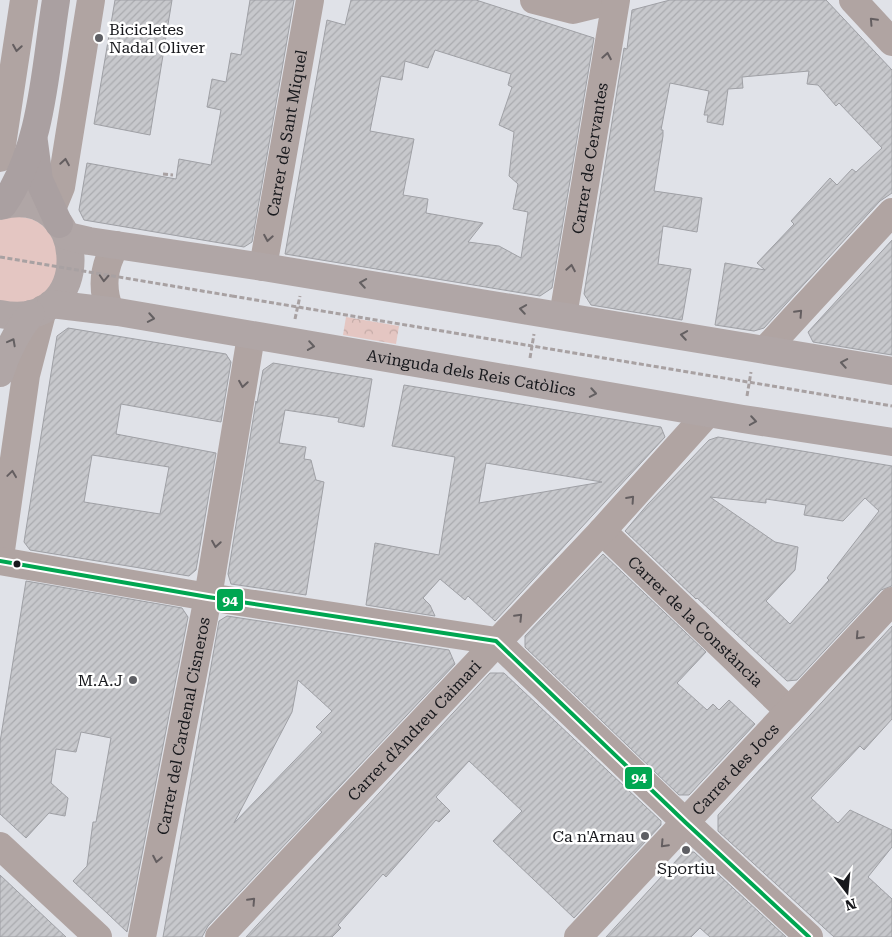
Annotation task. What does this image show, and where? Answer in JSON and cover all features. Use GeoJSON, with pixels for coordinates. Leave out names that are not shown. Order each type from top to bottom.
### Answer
{"type":"FeatureCollection","features":[{"type":"Feature","properties":{"kind":"highway"},"geometry":{"type":"LineString","coordinates":[[1,205],[18,184],[34,142],[56,0]]}},
{"type":"Feature","properties":{"kind":"highway"},"geometry":{"type":"LineString","coordinates":[[34,142],[39,180],[59,223]]}},
{"type":"Feature","properties":{"kind":"main road"},"geometry":{"type":"LineString","coordinates":[[1,205],[20,203],[38,208],[59,223],[116,245],[263,267],[892,371]]}},
{"type":"Feature","properties":{"kind":"main road"},"geometry":{"type":"LineString","coordinates":[[0,373],[10,347],[68,282],[72,265],[71,249],[59,223]]}},
{"type":"Feature","properties":{"kind":"main road","name":"Avinguda dels Reis Catòlics"},"geometry":{"type":"LineString","coordinates":[[0,314],[16,316],[42,309],[110,311],[743,419],[892,442]]}},
{"type":"Feature","properties":{"kind":"street"},"geometry":{"type":"LineString","coordinates":[[0,158],[24,0]]}},
{"type":"Feature","properties":{"kind":"street"},"geometry":{"type":"LineString","coordinates":[[59,223],[60,187],[91,0]]}},
{"type":"Feature","properties":{"kind":"street","name":"Carrer de Sant Miquel"},"geometry":{"type":"LineString","coordinates":[[263,267],[310,0]]}},
{"type":"Feature","properties":{"kind":"street"},"geometry":{"type":"LineString","coordinates":[[534,0],[573,10],[615,0]]}},
{"type":"Feature","properties":{"kind":"street","name":"Carrer de Cervantes"},"geometry":{"type":"LineString","coordinates":[[563,316],[615,0]]}},
{"type":"Feature","properties":{"kind":"street"},"geometry":{"type":"LineString","coordinates":[[854,0],[892,42]]}},
{"type":"Feature","properties":{"kind":"street"},"geometry":{"type":"LineString","coordinates":[[761,348],[892,212]]}},
{"type":"Feature","properties":{"kind":"street"},"geometry":{"type":"LineString","coordinates":[[110,311],[104,295],[104,271],[116,245]]}},
{"type":"Feature","properties":{"kind":"street"},"geometry":{"type":"LineString","coordinates":[[0,557],[26,375],[42,309]]}},
{"type":"Feature","properties":{"kind":"street","name":"Carrer del Cardenal Cisneros"},"geometry":{"type":"LineString","coordinates":[[142,937],[208,597],[251,336]]}},
{"type":"Feature","properties":{"kind":"street","name":"Carrer d'Andreu Caimari"},"geometry":{"type":"LineString","coordinates":[[218,937],[602,531],[708,413]]}},
{"type":"Feature","properties":{"kind":"street","name":"Carrer de la Constància"},"geometry":{"type":"LineString","coordinates":[[602,531],[789,711]]}},
{"type":"Feature","properties":{"kind":"street"},"geometry":{"type":"LineString","coordinates":[[0,561],[208,597],[496,641],[685,822],[809,937]]}},
{"type":"Feature","properties":{"kind":"street","name":"Carrer des Jocs"},"geometry":{"type":"LineString","coordinates":[[578,937],[892,600]]}},
{"type":"Feature","properties":{"kind":"street"},"geometry":{"type":"LineString","coordinates":[[0,846],[98,937]]}},
{"type":"Feature","properties":{"kind":"path"},"geometry":{"type":"LineString","coordinates":[[163,174],[174,175]]}},
{"type":"Feature","properties":{"kind":"path"},"geometry":{"type":"LineString","coordinates":[[0,257],[892,406]]}},
{"type":"Feature","properties":{"kind":"path"},"geometry":{"type":"LineString","coordinates":[[291,343],[304,274]]}},
{"type":"Feature","properties":{"kind":"path"},"geometry":{"type":"LineString","coordinates":[[527,382],[537,312]]}},
{"type":"Feature","properties":{"kind":"path"},"geometry":{"type":"LineString","coordinates":[[743,419],[750,382],[761,348]]}},
{"type":"Feature","properties":{"kind":"green space"},"geometry":{"type":"Polygon","coordinates":[[[12,216],[32,219],[42,225],[50,234],[55,245],[57,258],[53,282],[46,292],[36,299],[23,303],[0,301],[0,220],[12,216]]]}},
{"type":"Feature","properties":{"kind":"green space"},"geometry":{"type":"Polygon","coordinates":[[[346,317],[399,326],[396,344],[343,335],[346,317]]]}},
{"type":"Feature","properties":{"kind":"building"},"geometry":{"type":"Polygon","coordinates":[[[115,0],[172,0],[150,135],[94,124],[115,0]]]}},
{"type":"Feature","properties":{"kind":"building"},"geometry":{"type":"Polygon","coordinates":[[[250,0],[294,0],[252,242],[244,247],[84,220],[79,210],[87,163],[176,179],[179,159],[211,165],[221,110],[207,107],[212,79],[226,82],[231,53],[241,55],[250,0]]]}},
{"type":"Feature","properties":{"kind":"building"},"geometry":{"type":"Polygon","coordinates":[[[351,0],[476,0],[594,38],[552,288],[540,296],[285,254],[327,20],[345,25],[351,0]],[[435,50],[428,68],[405,61],[402,80],[381,76],[370,131],[414,139],[403,195],[428,199],[426,213],[483,223],[468,242],[499,246],[521,258],[528,212],[513,209],[518,184],[509,176],[514,132],[499,125],[512,87],[508,85],[511,74],[435,50]]]}},
{"type":"Feature","properties":{"kind":"building"},"geometry":{"type":"Polygon","coordinates":[[[670,0],[826,0],[892,70],[892,193],[880,201],[764,328],[754,331],[715,325],[725,263],[765,270],[757,263],[794,224],[791,221],[830,178],[837,185],[852,169],[856,172],[882,148],[839,103],[836,106],[818,85],[807,84],[809,71],[742,77],[743,88],[728,89],[723,125],[707,122],[708,115],[704,115],[709,91],[670,83],[661,130],[663,130],[663,136],[654,191],[702,198],[697,232],[663,226],[658,264],[691,269],[682,320],[591,305],[584,294],[624,48],[627,49],[632,10],[670,0]]]}},
{"type":"Feature","properties":{"kind":"building"},"geometry":{"type":"Polygon","coordinates":[[[892,240],[892,355],[813,342],[808,332],[892,240]]]}},
{"type":"Feature","properties":{"kind":"building"},"geometry":{"type":"Polygon","coordinates":[[[68,328],[226,354],[231,362],[221,422],[121,404],[116,434],[216,453],[196,570],[189,576],[30,550],[24,542],[57,336],[68,328]],[[92,455],[84,502],[160,514],[169,467],[92,455]]]}},
{"type":"Feature","properties":{"kind":"building"},"geometry":{"type":"Polygon","coordinates":[[[273,363],[372,379],[364,427],[338,422],[339,418],[285,410],[279,443],[306,447],[304,459],[311,460],[316,480],[324,482],[306,595],[231,584],[228,574],[256,401],[257,403],[263,370],[273,363]]]}},
{"type":"Feature","properties":{"kind":"building"},"geometry":{"type":"Polygon","coordinates":[[[404,385],[661,427],[665,437],[495,621],[468,596],[465,600],[440,579],[423,598],[430,605],[435,616],[366,605],[375,543],[439,555],[455,457],[392,446],[404,385]],[[486,463],[479,503],[602,482],[486,463]]]}},
{"type":"Feature","properties":{"kind":"building"},"geometry":{"type":"Polygon","coordinates":[[[718,437],[892,466],[892,586],[881,590],[797,680],[787,681],[696,599],[625,531],[709,440],[718,437]],[[710,497],[775,542],[798,547],[795,570],[766,601],[790,624],[829,580],[827,578],[879,511],[865,498],[843,521],[804,515],[806,505],[766,499],[766,503],[710,497]]]}},
{"type":"Feature","properties":{"kind":"building"},"geometry":{"type":"Polygon","coordinates":[[[603,554],[706,652],[677,683],[707,710],[713,704],[719,710],[729,700],[755,724],[689,795],[679,795],[525,647],[525,636],[603,554]]]}},
{"type":"Feature","properties":{"kind":"building"},"geometry":{"type":"Polygon","coordinates":[[[26,581],[182,608],[188,617],[127,932],[73,881],[87,866],[93,822],[96,822],[111,738],[81,732],[76,752],[56,749],[51,783],[68,798],[65,816],[49,813],[26,838],[0,814],[0,742],[26,581]]]}},
{"type":"Feature","properties":{"kind":"building"},"geometry":{"type":"Polygon","coordinates":[[[227,616],[449,650],[455,664],[208,926],[202,937],[163,937],[219,621],[227,616]],[[298,680],[292,712],[234,823],[322,732],[316,727],[332,711],[298,680]]]}},
{"type":"Feature","properties":{"kind":"building"},"geometry":{"type":"Polygon","coordinates":[[[892,626],[892,719],[864,750],[860,746],[811,798],[838,823],[850,810],[892,830],[892,847],[868,877],[892,899],[892,937],[834,937],[718,831],[718,815],[892,626]]]}},
{"type":"Feature","properties":{"kind":"building"},"geometry":{"type":"Polygon","coordinates":[[[490,673],[504,673],[661,821],[661,825],[574,918],[493,841],[522,811],[469,761],[436,797],[450,811],[439,822],[436,820],[386,877],[383,874],[338,925],[341,928],[332,937],[246,937],[490,673]]]}},
{"type":"Feature","properties":{"kind":"building"},"geometry":{"type":"Polygon","coordinates":[[[684,852],[694,852],[786,937],[710,937],[700,928],[691,937],[606,937],[684,852]]]}},
{"type":"Feature","properties":{"kind":"building"},"geometry":{"type":"Polygon","coordinates":[[[0,875],[66,937],[0,937],[0,875]]]}},
{"type":"Feature","properties":{"kind":"transit line","name":"94"},"geometry":{"type":"LineString","coordinates":[[0,561],[208,597],[496,641],[685,822],[809,937]]}},
{"type":"Feature","properties":{"kind":"place","name":"Bicicletes Nadal Oliver"},"geometry":{"type":"Point","coordinates":[99,38]}},
{"type":"Feature","properties":{"kind":"place","name":"M.A.J"},"geometry":{"type":"Point","coordinates":[133,680]}},
{"type":"Feature","properties":{"kind":"place","name":"Ca n'Arnau"},"geometry":{"type":"Point","coordinates":[645,836]}},
{"type":"Feature","properties":{"kind":"place","name":"Sportiu"},"geometry":{"type":"Point","coordinates":[686,850]}}]}
